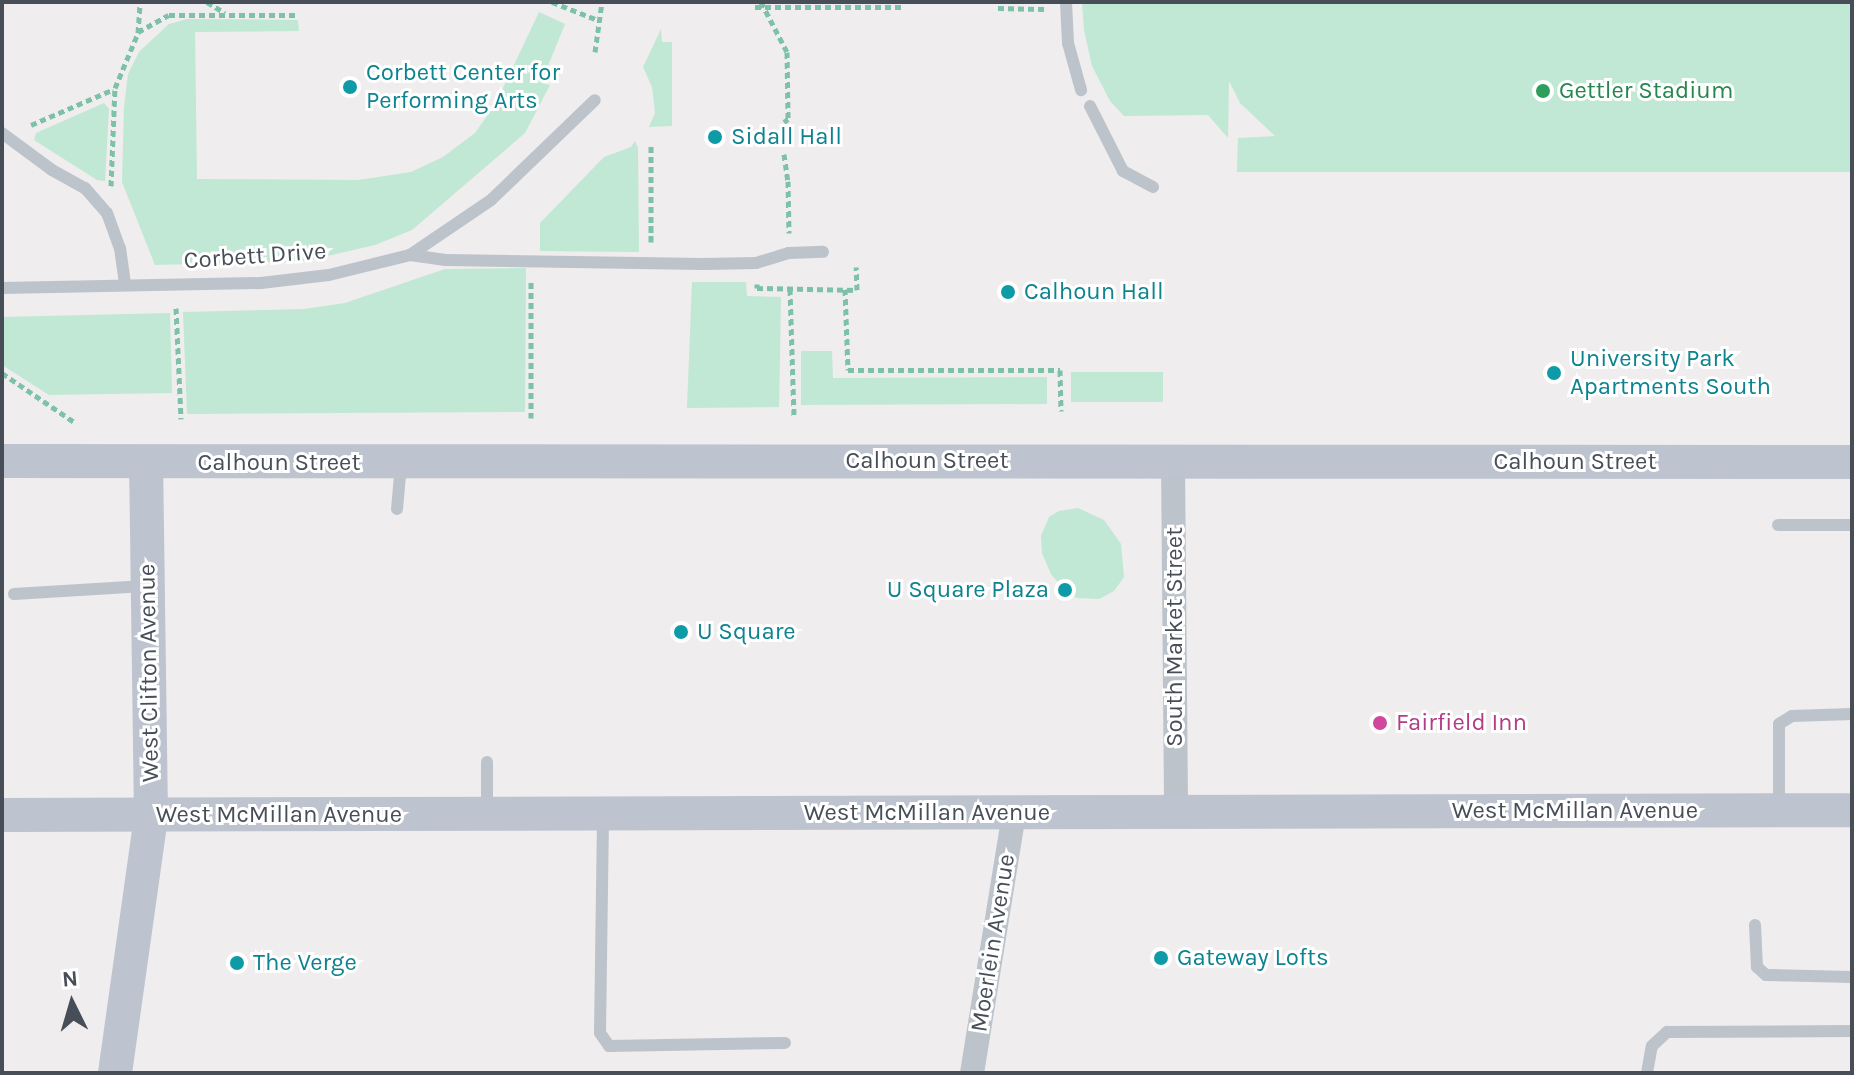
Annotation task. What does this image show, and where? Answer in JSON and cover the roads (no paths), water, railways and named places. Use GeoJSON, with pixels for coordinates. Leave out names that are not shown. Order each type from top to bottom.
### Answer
{"type":"FeatureCollection","features":[{"type":"Feature","properties":{"kind":"main road","name":"Calhoun Street"},"geometry":{"type":"LineString","coordinates":[[2,461],[1852,462]]}},
{"type":"Feature","properties":{"kind":"main road","name":"West Clifton Avenue"},"geometry":{"type":"LineString","coordinates":[[115,1073],[151,816],[146,462]]}},
{"type":"Feature","properties":{"kind":"main road","name":"West McMillan Avenue"},"geometry":{"type":"LineString","coordinates":[[2,815],[1852,810]]}},
{"type":"Feature","properties":{"kind":"street","name":"South Market Street"},"geometry":{"type":"LineString","coordinates":[[1173,461],[1176,812]]}},
{"type":"Feature","properties":{"kind":"street","name":"Moerlein Avenue"},"geometry":{"type":"LineString","coordinates":[[972,1073],[1014,813]]}},
{"type":"Feature","properties":{"kind":"lane"},"geometry":{"type":"LineString","coordinates":[[1065,6],[1068,43],[1081,90]]}},
{"type":"Feature","properties":{"kind":"lane","name":"Corbett Drive"},"geometry":{"type":"LineString","coordinates":[[2,288],[275,281],[329,275],[410,255],[491,200],[595,100]]}},
{"type":"Feature","properties":{"kind":"lane"},"geometry":{"type":"LineString","coordinates":[[1090,106],[1123,171],[1153,187]]}},
{"type":"Feature","properties":{"kind":"lane"},"geometry":{"type":"LineString","coordinates":[[2,133],[52,170],[85,188],[107,213],[120,248],[125,285]]}},
{"type":"Feature","properties":{"kind":"lane"},"geometry":{"type":"LineString","coordinates":[[410,255],[446,260],[756,263],[789,253],[823,252]]}},
{"type":"Feature","properties":{"kind":"lane"},"geometry":{"type":"LineString","coordinates":[[397,509],[401,463]]}},
{"type":"Feature","properties":{"kind":"lane"},"geometry":{"type":"LineString","coordinates":[[1778,525],[1852,525]]}},
{"type":"Feature","properties":{"kind":"lane"},"geometry":{"type":"LineString","coordinates":[[14,594],[149,585]]}},
{"type":"Feature","properties":{"kind":"lane"},"geometry":{"type":"LineString","coordinates":[[1779,811],[1779,724],[1792,716],[1852,714]]}},
{"type":"Feature","properties":{"kind":"lane"},"geometry":{"type":"LineString","coordinates":[[487,762],[487,814]]}},
{"type":"Feature","properties":{"kind":"lane"},"geometry":{"type":"LineString","coordinates":[[603,814],[600,1033],[609,1046],[785,1043]]}},
{"type":"Feature","properties":{"kind":"lane"},"geometry":{"type":"LineString","coordinates":[[1755,925],[1757,967],[1766,975],[1852,977]]}},
{"type":"Feature","properties":{"kind":"lane"},"geometry":{"type":"LineString","coordinates":[[1647,1073],[1652,1046],[1667,1032],[1852,1031]]}},
{"type":"Feature","properties":{"kind":"place","name":"Corbett Center for Performing Arts"},"geometry":{"type":"Point","coordinates":[350,87]}},
{"type":"Feature","properties":{"kind":"place","name":"Gettler Stadium"},"geometry":{"type":"Point","coordinates":[1543,91]}},
{"type":"Feature","properties":{"kind":"place","name":"Sidall Hall"},"geometry":{"type":"Point","coordinates":[715,137]}},
{"type":"Feature","properties":{"kind":"place","name":"Calhoun Hall"},"geometry":{"type":"Point","coordinates":[1008,292]}},
{"type":"Feature","properties":{"kind":"place","name":"University Park Apartments South"},"geometry":{"type":"Point","coordinates":[1554,373]}},
{"type":"Feature","properties":{"kind":"place","name":"U Square Plaza"},"geometry":{"type":"Point","coordinates":[1065,590]}},
{"type":"Feature","properties":{"kind":"place","name":"U Square"},"geometry":{"type":"Point","coordinates":[681,632]}},
{"type":"Feature","properties":{"kind":"place","name":"Fairfield Inn"},"geometry":{"type":"Point","coordinates":[1380,723]}},
{"type":"Feature","properties":{"kind":"place","name":"Gateway Lofts"},"geometry":{"type":"Point","coordinates":[1161,958]}},
{"type":"Feature","properties":{"kind":"place","name":"The Verge"},"geometry":{"type":"Point","coordinates":[237,963]}}]}
